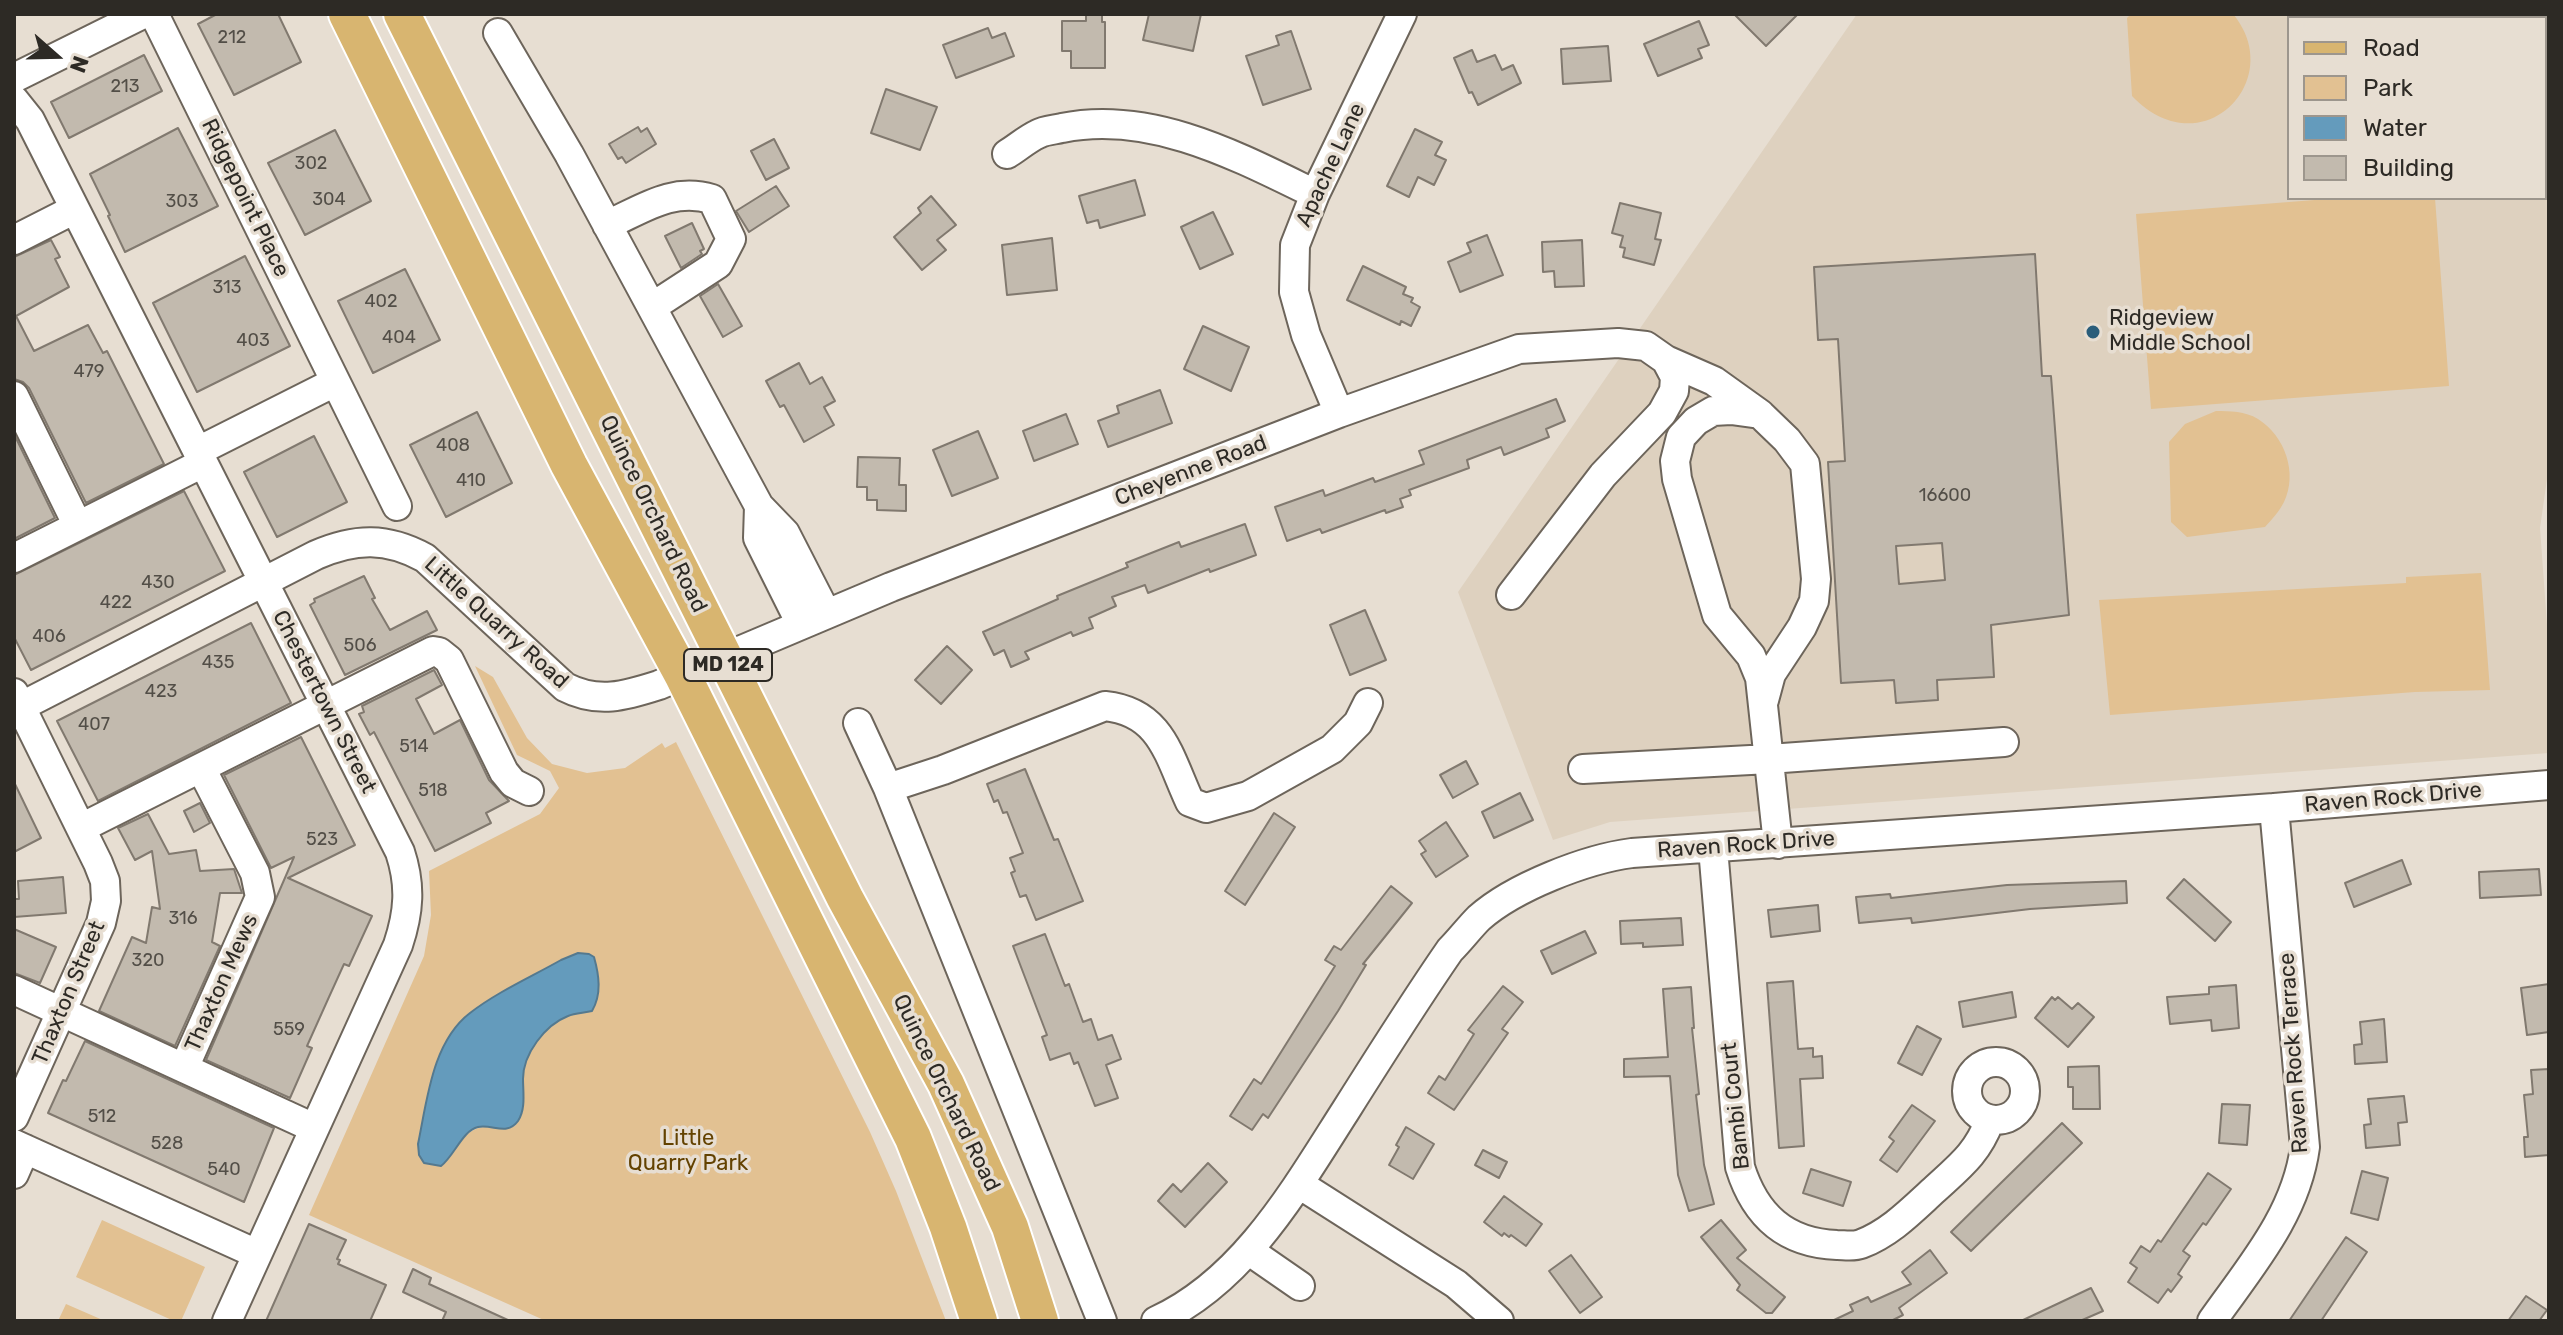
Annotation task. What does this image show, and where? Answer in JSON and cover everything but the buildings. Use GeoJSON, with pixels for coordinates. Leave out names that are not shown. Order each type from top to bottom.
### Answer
{"type":"FeatureCollection","features":[{"type":"Feature","properties":{"kind":"main road","name":"Quince Orchard Road"},"geometry":{"type":"LineString","coordinates":[[347,14],[569,465],[683,676],[913,1138],[948,1227],[979,1321]]}},
{"type":"Feature","properties":{"kind":"main road","name":"Quince Orchard Road"},"geometry":{"type":"LineString","coordinates":[[402,14],[845,898],[946,1084],[1010,1227],[1040,1321]]}},
{"type":"Feature","properties":{"kind":"street"},"geometry":{"type":"LineString","coordinates":[[14,78],[143,14]]}},
{"type":"Feature","properties":{"kind":"street","name":"Ridgepoint Place"},"geometry":{"type":"LineString","coordinates":[[154,14],[397,506]]}},
{"type":"Feature","properties":{"kind":"street","name":"Apache Lane"},"geometry":{"type":"LineString","coordinates":[[1339,413],[1306,335],[1294,292],[1295,245],[1315,194],[1402,14]]}},
{"type":"Feature","properties":{"kind":"street"},"geometry":{"type":"LineString","coordinates":[[498,33],[607,225],[759,506],[785,533],[826,613]]}},
{"type":"Feature","properties":{"kind":"street","name":"Chestertown Street"},"geometry":{"type":"LineString","coordinates":[[14,100],[30,120],[400,852],[407,874],[409,898],[406,922],[398,945],[227,1321]]}},
{"type":"Feature","properties":{"kind":"street"},"geometry":{"type":"LineString","coordinates":[[1007,154],[1038,133],[1088,123],[1146,128],[1191,139],[1315,194]]}},
{"type":"Feature","properties":{"kind":"street"},"geometry":{"type":"LineString","coordinates":[[607,225],[667,198],[694,194],[712,199],[731,239],[718,264],[652,307]]}},
{"type":"Feature","properties":{"kind":"street"},"geometry":{"type":"LineString","coordinates":[[14,240],[75,209]]}},
{"type":"Feature","properties":{"kind":"street","name":"Cheyenne Road"},"geometry":{"type":"LineString","coordinates":[[725,658],[826,613],[1339,413],[1519,349],[1618,343],[1646,346],[1666,360],[1714,381],[1760,414],[1787,440],[1805,464],[1816,579],[1814,601],[1802,627],[1771,674],[1764,700]]}},
{"type":"Feature","properties":{"kind":"street"},"geometry":{"type":"LineString","coordinates":[[1511,595],[1603,475],[1662,413],[1674,391],[1675,377],[1666,360]]}},
{"type":"Feature","properties":{"kind":"street"},"geometry":{"type":"LineString","coordinates":[[14,558],[78,526],[335,382]]}},
{"type":"Feature","properties":{"kind":"street"},"geometry":{"type":"LineString","coordinates":[[14,396],[78,526]]}},
{"type":"Feature","properties":{"kind":"street"},"geometry":{"type":"LineString","coordinates":[[1760,414],[1713,411],[1696,421],[1681,437],[1675,461],[1677,479],[1717,615],[1751,656],[1760,678],[1778,844]]}},
{"type":"Feature","properties":{"kind":"street"},"geometry":{"type":"LineString","coordinates":[[759,506],[758,538],[801,624]]}},
{"type":"Feature","properties":{"kind":"street","name":"Little Quarry Road"},"geometry":{"type":"LineString","coordinates":[[16,704],[331,548],[361,540],[400,545],[425,558],[549,674],[577,693],[590,697],[621,697],[725,658]]}},
{"type":"Feature","properties":{"kind":"street"},"geometry":{"type":"LineString","coordinates":[[81,828],[426,653],[439,652],[449,660],[507,776],[529,791]]}},
{"type":"Feature","properties":{"kind":"street"},"geometry":{"type":"LineString","coordinates":[[888,788],[943,770],[1105,706],[1124,708],[1139,714],[1155,728],[1190,802],[1206,808],[1248,796],[1332,749],[1358,723],[1368,703]]}},
{"type":"Feature","properties":{"kind":"street","name":"Thaxton Street"},"geometry":{"type":"LineString","coordinates":[[14,1117],[97,933],[106,901],[105,881],[81,828],[16,704]]}},
{"type":"Feature","properties":{"kind":"street"},"geometry":{"type":"LineString","coordinates":[[858,723],[888,788],[1102,1321]]}},
{"type":"Feature","properties":{"kind":"street"},"geometry":{"type":"LineString","coordinates":[[1583,769],[2004,742]]}},
{"type":"Feature","properties":{"kind":"street","name":"Thaxton Mews"},"geometry":{"type":"LineString","coordinates":[[184,1068],[260,897],[255,873],[201,768]]}},
{"type":"Feature","properties":{"kind":"street","name":"Raven Rock Drive"},"geometry":{"type":"LineString","coordinates":[[1156,1321],[1177,1312],[1210,1287],[1248,1250],[1299,1184],[1450,950],[1480,917],[1569,868],[1619,855],[2549,785]]}},
{"type":"Feature","properties":{"kind":"street","name":"Raven Rock Terrace"},"geometry":{"type":"LineString","coordinates":[[2212,1321],[2282,1220],[2302,1171],[2305,1147],[2274,808]]}},
{"type":"Feature","properties":{"kind":"street","name":"Bambi Court"},"geometry":{"type":"LineString","coordinates":[[1713,848],[1740,1167],[1747,1188],[1772,1222],[1793,1237],[1820,1244],[1858,1246],[1892,1228],[1974,1152],[1990,1120]]}},
{"type":"Feature","properties":{"kind":"street","name":"Thaxton Mews"},"geometry":{"type":"LineString","coordinates":[[14,990],[314,1128]]}},
{"type":"Feature","properties":{"kind":"street"},"geometry":{"type":"LineString","coordinates":[[18,1156],[257,1254]]}},
{"type":"Feature","properties":{"kind":"street"},"geometry":{"type":"LineString","coordinates":[[1299,1184],[1456,1284],[1499,1321]]}},
{"type":"Feature","properties":{"kind":"street"},"geometry":{"type":"LineString","coordinates":[[1248,1250],[1300,1286]]}},
{"type":"Feature","properties":{"kind":"shaded area","name":"Ridgeview Middle School"},"geometry":{"type":"Polygon","coordinates":[[[1857,14],[2549,14],[2549,465],[2540,528],[2549,652],[2549,753],[1610,822],[1553,840],[1458,592],[1857,14]]]}},
{"type":"Feature","properties":{"kind":"green space"},"geometry":{"type":"Polygon","coordinates":[[[2131,14],[2233,14],[2247,39],[2250,65],[2244,88],[2229,107],[2209,120],[2185,123],[2159,116],[2132,96],[2127,18],[2131,14]]]}},
{"type":"Feature","properties":{"kind":"green space"},"geometry":{"type":"Polygon","coordinates":[[[2314,200],[2435,200],[2449,386],[2151,409],[2136,214],[2314,200]]]}},
{"type":"Feature","properties":{"kind":"green space"},"geometry":{"type":"Polygon","coordinates":[[[2216,411],[2253,416],[2267,426],[2282,445],[2286,456],[2290,479],[2288,491],[2280,509],[2265,527],[2187,537],[2171,522],[2169,442],[2185,424],[2216,411]]]}},
{"type":"Feature","properties":{"kind":"green space"},"geometry":{"type":"Polygon","coordinates":[[[2481,573],[2490,690],[2415,692],[2110,715],[2099,600],[2406,583],[2406,577],[2481,573]]]}},
{"type":"Feature","properties":{"kind":"green space","name":"Little Quarry Park"},"geometry":{"type":"Polygon","coordinates":[[[475,666],[493,677],[527,738],[552,764],[587,773],[625,768],[662,743],[665,748],[676,742],[870,1132],[946,1321],[546,1321],[309,1215],[424,956],[431,915],[429,871],[540,814],[559,788],[550,771],[517,755],[475,666]],[[598,979],[522,983],[468,1014],[436,1065],[418,1144],[460,1143],[478,1128],[515,1126],[521,1113],[525,1065],[534,1046],[558,1021],[596,1003],[598,979]]]}},
{"type":"Feature","properties":{"kind":"green space"},"geometry":{"type":"Polygon","coordinates":[[[102,1220],[205,1267],[181,1321],[174,1321],[76,1277],[102,1220]]]}},
{"type":"Feature","properties":{"kind":"green space"},"geometry":{"type":"Polygon","coordinates":[[[66,1304],[105,1321],[58,1321],[66,1304]]]}},
{"type":"Feature","properties":{"kind":"water"},"geometry":{"type":"Polygon","coordinates":[[[578,953],[594,957],[599,984],[595,1005],[592,1011],[559,1020],[531,1050],[524,1069],[523,1106],[518,1121],[504,1129],[484,1126],[473,1129],[441,1166],[424,1163],[418,1144],[428,1091],[439,1056],[457,1025],[491,998],[578,953]]]}},
{"type":"Feature","properties":{"kind":"place","name":"Ridgeview Middle School"},"geometry":{"type":"Point","coordinates":[2093,332]}}]}
